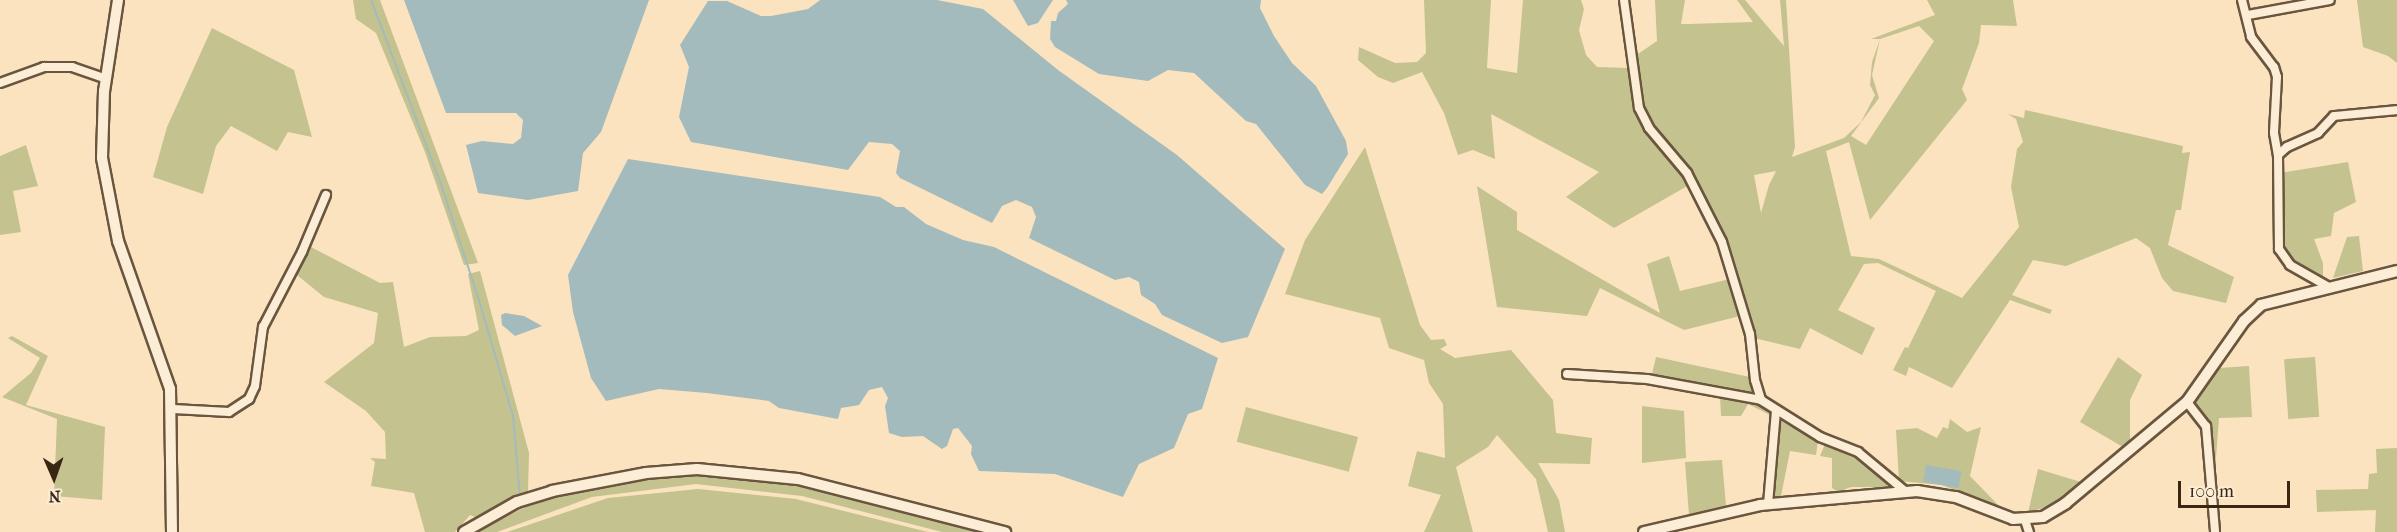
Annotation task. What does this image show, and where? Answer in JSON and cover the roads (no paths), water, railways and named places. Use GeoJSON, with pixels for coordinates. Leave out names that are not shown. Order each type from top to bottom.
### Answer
{"type":"FeatureCollection","features":[{"type":"Feature","properties":{"kind":"street"},"geometry":{"type":"LineString","coordinates":[[118,0],[106,79],[101,145],[112,220],[168,380],[173,409],[172,532]]}},
{"type":"Feature","properties":{"kind":"street"},"geometry":{"type":"LineString","coordinates":[[1624,0],[1639,108],[1649,128],[1688,173],[1722,242],[1750,334],[1755,380],[1761,400]]}},
{"type":"Feature","properties":{"kind":"street"},"geometry":{"type":"LineString","coordinates":[[2242,0],[2248,15],[2251,37],[2276,72],[2274,133],[2278,155],[2279,249],[2290,265],[2327,286]]}},
{"type":"Feature","properties":{"kind":"street"},"geometry":{"type":"LineString","coordinates":[[2248,15],[2330,0]]}},
{"type":"Feature","properties":{"kind":"street"},"geometry":{"type":"LineString","coordinates":[[0,83],[44,67],[72,67],[106,79]]}},
{"type":"Feature","properties":{"kind":"street"},"geometry":{"type":"LineString","coordinates":[[2278,155],[2287,147],[2318,133],[2334,116],[2397,110]]}},
{"type":"Feature","properties":{"kind":"street"},"geometry":{"type":"LineString","coordinates":[[173,409],[229,412],[249,399],[255,386],[266,321],[298,260],[326,195]]}},
{"type":"Feature","properties":{"kind":"street"},"geometry":{"type":"LineString","coordinates":[[1644,532],[1768,504],[1905,491],[1946,494],[2004,517],[2025,520],[2043,517],[2066,503],[2187,402],[2253,312],[2268,302],[2327,286],[2397,272]]}},
{"type":"Feature","properties":{"kind":"street"},"geometry":{"type":"LineString","coordinates":[[1566,374],[1647,379],[1761,400],[1820,437],[1858,452],[1905,491]]}},
{"type":"Feature","properties":{"kind":"street"},"geometry":{"type":"LineString","coordinates":[[2187,402],[2206,426],[2215,532]]}},
{"type":"Feature","properties":{"kind":"street"},"geometry":{"type":"LineString","coordinates":[[1768,504],[1776,411]]}},
{"type":"Feature","properties":{"kind":"street"},"geometry":{"type":"LineString","coordinates":[[464,532],[517,502],[552,491],[628,476],[697,469],[798,479],[1005,532]]}},
{"type":"Feature","properties":{"kind":"street"},"geometry":{"type":"LineString","coordinates":[[2025,520],[2029,532]]}},
{"type":"Feature","properties":{"kind":"water"},"geometry":{"type":"Polygon","coordinates":[[[404,0],[649,0],[601,132],[583,153],[578,191],[528,200],[478,193],[466,145],[482,141],[513,144],[521,138],[523,120],[516,113],[446,113],[404,0]]]}},
{"type":"Feature","properties":{"kind":"water"},"geometry":{"type":"Polygon","coordinates":[[[820,0],[937,0],[983,9],[1058,70],[1177,155],[1285,249],[1248,337],[1222,343],[1162,315],[1155,304],[1141,295],[1139,282],[1129,277],[1115,280],[1029,238],[1036,217],[1032,207],[1016,200],[1002,206],[992,223],[900,178],[896,173],[900,151],[892,144],[869,142],[848,170],[691,142],[679,117],[689,67],[680,45],[708,1],[727,1],[761,16],[771,16],[808,9],[820,0]]]}},
{"type":"Feature","properties":{"kind":"water"},"geometry":{"type":"Polygon","coordinates":[[[1013,0],[1053,0],[1038,23],[1028,26],[1013,0]]]}},
{"type":"Feature","properties":{"kind":"water"},"geometry":{"type":"Polygon","coordinates":[[[1066,0],[1261,0],[1260,8],[1274,36],[1292,63],[1316,86],[1346,141],[1348,154],[1327,188],[1322,194],[1305,185],[1256,124],[1246,121],[1194,73],[1168,70],[1148,81],[1099,74],[1055,47],[1050,39],[1051,21],[1056,21],[1058,13],[1068,4],[1066,0]]]}},
{"type":"Feature","properties":{"kind":"water"},"geometry":{"type":"Polygon","coordinates":[[[628,159],[880,197],[896,207],[904,207],[926,224],[963,240],[994,247],[1218,358],[1202,409],[1188,414],[1174,448],[1139,464],[1123,497],[1055,474],[979,471],[971,454],[972,446],[958,428],[953,429],[947,446],[942,449],[923,436],[902,437],[889,433],[885,406],[888,398],[882,387],[869,390],[859,405],[841,408],[838,419],[779,408],[769,401],[659,389],[606,401],[591,378],[573,312],[568,275],[628,159]]]}},
{"type":"Feature","properties":{"kind":"water"},"geometry":{"type":"Polygon","coordinates":[[[505,313],[524,316],[542,326],[515,336],[502,325],[501,315],[505,313]]]}},
{"type":"Feature","properties":{"kind":"water"},"geometry":{"type":"Polygon","coordinates":[[[1926,465],[1961,471],[1959,488],[1923,482],[1926,465]]]}},
{"type":"Feature","properties":{"kind":"waterway"},"geometry":{"type":"LineString","coordinates":[[371,0],[442,187],[478,297],[513,416],[520,497]]}},
{"type":"Feature","properties":{"kind":"waterway"},"geometry":{"type":"LineString","coordinates":[[2,78],[42,64]]}}]}
